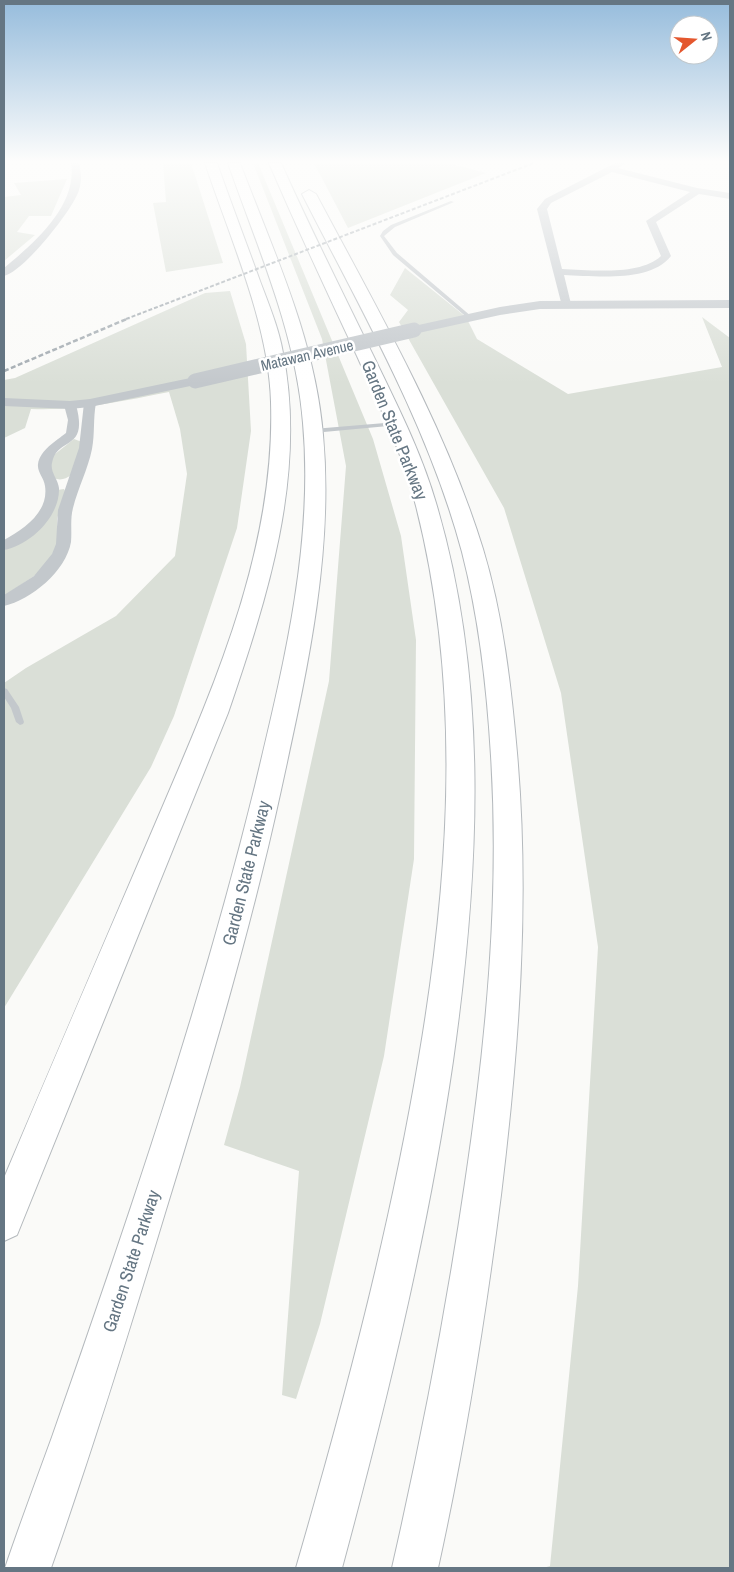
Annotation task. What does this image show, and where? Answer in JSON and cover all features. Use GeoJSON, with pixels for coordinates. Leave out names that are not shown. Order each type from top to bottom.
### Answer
{"type":"FeatureCollection","features":[{"type":"Feature","properties":{"kind":"highway"},"geometry":{"type":"LineString","coordinates":[[4,1222],[215,713],[245,630],[255,594],[270,527],[278,470],[280,444],[279,397],[275,355],[263,310],[237,236]]}},
{"type":"Feature","properties":{"kind":"highway","name":"Garden State Parkway"},"geometry":{"type":"LineString","coordinates":[[28,1568],[97,1368],[190,1077],[262,816],[287,701],[308,572],[315,474],[313,431],[308,390],[300,350],[260,236]]}},
{"type":"Feature","properties":{"kind":"highway","name":"Garden State Parkway"},"geometry":{"type":"LineString","coordinates":[[309,236],[397,424],[416,473],[434,534],[448,602],[453,642],[461,783],[457,898],[440,1039],[408,1220],[384,1326],[320,1568]]}},
{"type":"Feature","properties":{"kind":"highway","name":"Garden State Parkway"},"geometry":{"type":"LineString","coordinates":[[331,236],[422,416],[454,494],[473,554],[489,626],[505,755],[509,863],[508,923],[498,1069],[488,1154],[459,1347],[434,1485],[415,1568]]}},
{"type":"Feature","properties":{"kind":"street"},"geometry":{"type":"LineString","coordinates":[[4,273],[44,236]]}},
{"type":"Feature","properties":{"kind":"street"},"geometry":{"type":"LineString","coordinates":[[549,236],[566,304]]}},
{"type":"Feature","properties":{"kind":"street"},"geometry":{"type":"LineString","coordinates":[[558,272],[627,272],[652,268],[666,256],[658,236]]}},
{"type":"Feature","properties":{"kind":"street","name":"Matawan Avenue"},"geometry":{"type":"LineString","coordinates":[[4,402],[70,405],[90,403],[196,381],[522,307],[566,304],[730,304]]}},
{"type":"Feature","properties":{"kind":"street"},"geometry":{"type":"LineString","coordinates":[[4,600],[30,586],[50,569],[57,558],[63,542],[62,524],[65,511],[73,483],[86,450],[87,416],[90,403]]}},
{"type":"Feature","properties":{"kind":"street"},"geometry":{"type":"LineString","coordinates":[[70,405],[74,420],[72,434]]}},
{"type":"Feature","properties":{"kind":"street"},"geometry":{"type":"LineString","coordinates":[[4,546],[29,531],[48,512],[52,486],[44,468],[45,460],[49,454],[72,434],[88,433]]}},
{"type":"Feature","properties":{"kind":"street"},"geometry":{"type":"LineString","coordinates":[[52,486],[73,483]]}},
{"type":"Feature","properties":{"kind":"lane"},"geometry":{"type":"LineString","coordinates":[[382,236],[395,254],[470,318]]}},
{"type":"Feature","properties":{"kind":"lane"},"geometry":{"type":"LineString","coordinates":[[313,431],[397,424]]}},
{"type":"Feature","properties":{"kind":"lane"},"geometry":{"type":"LineString","coordinates":[[4,691],[15,707],[20,722]]}},
{"type":"Feature","properties":{"kind":"shaded area"},"geometry":{"type":"Polygon","coordinates":[[[4,236],[33,236],[4,261],[4,236]]]}},
{"type":"Feature","properties":{"kind":"shaded area"},"geometry":{"type":"Polygon","coordinates":[[[159,236],[214,236],[223,263],[166,272],[159,236]]]}},
{"type":"Feature","properties":{"kind":"shaded area"},"geometry":{"type":"Polygon","coordinates":[[[282,236],[289,236],[373,439],[401,536],[416,640],[414,859],[384,1056],[320,1324],[296,1399],[282,1395],[299,1171],[224,1145],[240,1087],[329,681],[346,466],[322,339],[282,236]]]}},
{"type":"Feature","properties":{"kind":"shaded area"},"geometry":{"type":"Polygon","coordinates":[[[405,268],[466,317],[477,339],[568,394],[722,367],[702,317],[730,338],[730,1568],[543,1568],[550,1566],[578,1286],[598,947],[561,693],[504,508],[399,322],[408,310],[390,295],[405,268]]]}},
{"type":"Feature","properties":{"kind":"shaded area"},"geometry":{"type":"Polygon","coordinates":[[[230,291],[246,344],[251,431],[237,528],[174,716],[151,767],[4,1008],[4,683],[26,668],[116,616],[175,556],[187,474],[180,429],[169,392],[83,407],[31,409],[25,428],[4,438],[4,380],[15,378],[205,293],[230,291]]]}},
{"type":"Feature","properties":{"kind":"shaded area"},"geometry":{"type":"Polygon","coordinates":[[[74,439],[82,442],[71,475],[63,479],[54,478],[49,461],[50,458],[74,439]]]}},
{"type":"Feature","properties":{"kind":"shaded area"},"geometry":{"type":"Polygon","coordinates":[[[64,489],[57,519],[57,544],[54,552],[40,572],[4,596],[4,550],[13,545],[57,490],[64,489]]]}},
{"type":"Feature","properties":{"kind":"railway"},"geometry":{"type":"LineString","coordinates":[[126,319],[342,236]]}},
{"type":"Feature","properties":{"kind":"railway"},"geometry":{"type":"LineString","coordinates":[[4,371],[129,318]]}}]}
